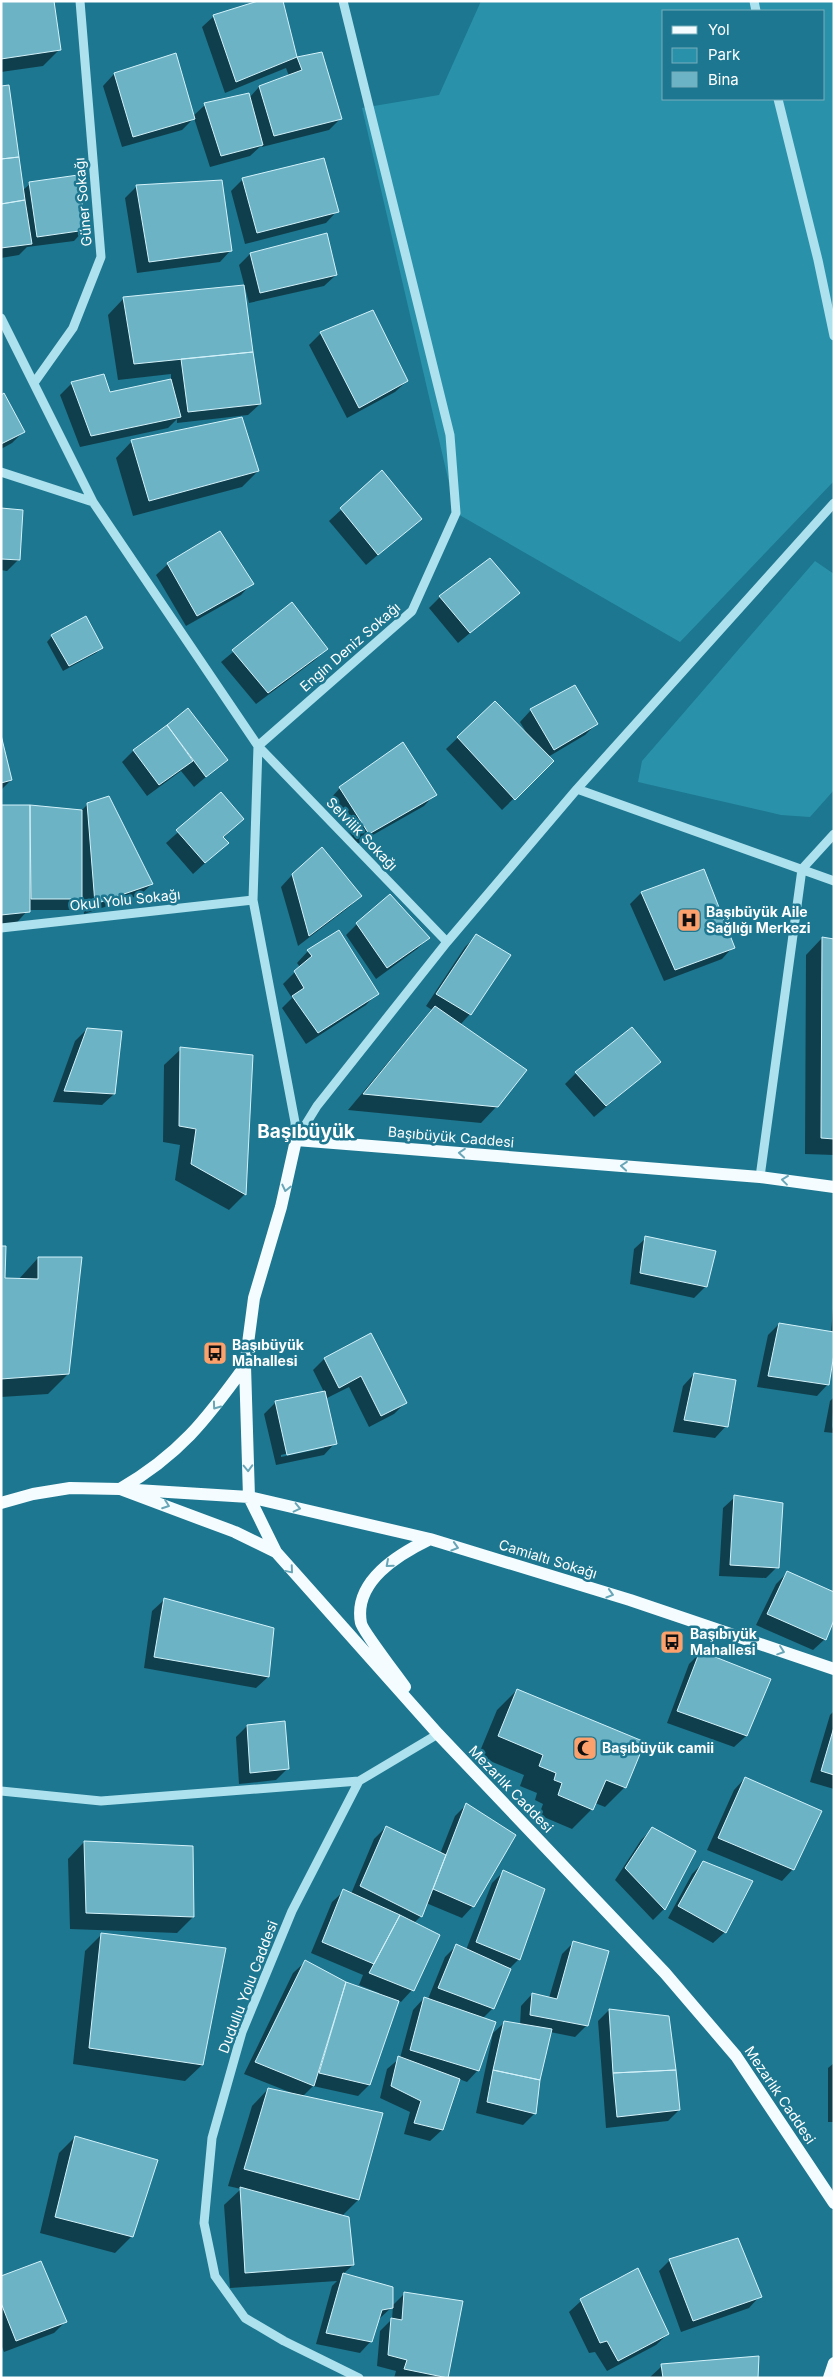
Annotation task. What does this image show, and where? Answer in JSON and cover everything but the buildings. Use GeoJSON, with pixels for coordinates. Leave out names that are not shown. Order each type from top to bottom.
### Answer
{"type":"FeatureCollection","features":[{"type":"Feature","properties":{"kind":"main road","name":"Başıbüyük Caddesi"},"geometry":{"type":"LineString","coordinates":[[296,1140],[760,1177],[834,1187]]}},
{"type":"Feature","properties":{"kind":"main road"},"geometry":{"type":"LineString","coordinates":[[1,1503],[32,1494],[70,1488],[120,1489],[249,1497],[245,1366],[254,1298],[281,1207],[296,1140]]}},
{"type":"Feature","properties":{"kind":"main road"},"geometry":{"type":"LineString","coordinates":[[120,1489],[150,1472],[174,1452],[206,1419],[245,1366]]}},
{"type":"Feature","properties":{"kind":"main road"},"geometry":{"type":"LineString","coordinates":[[120,1489],[235,1532],[276,1552]]}},
{"type":"Feature","properties":{"kind":"main road","name":"Camialtı Sokağı"},"geometry":{"type":"LineString","coordinates":[[249,1497],[430,1539],[630,1600],[834,1669]]}},
{"type":"Feature","properties":{"kind":"main road","name":"Mezarlık Caddesi"},"geometry":{"type":"LineString","coordinates":[[249,1497],[276,1552],[438,1734],[666,1974],[736,2056],[834,2203]]}},
{"type":"Feature","properties":{"kind":"main road"},"geometry":{"type":"LineString","coordinates":[[430,1539],[388,1563],[372,1580],[362,1601],[360,1624],[438,1734]]}},
{"type":"Feature","properties":{"kind":"main road"},"geometry":{"type":"LineString","coordinates":[[829,2378],[834,2363]]}},
{"type":"Feature","properties":{"kind":"street","name":"Güner Sokağı"},"geometry":{"type":"LineString","coordinates":[[34,383],[73,328],[101,257],[80,1]]}},
{"type":"Feature","properties":{"kind":"street","name":"Engin Deniz Sokağı"},"geometry":{"type":"LineString","coordinates":[[258,746],[412,611],[456,513],[450,436],[343,1]]}},
{"type":"Feature","properties":{"kind":"street"},"geometry":{"type":"LineString","coordinates":[[778,100],[818,260],[834,336]]}},
{"type":"Feature","properties":{"kind":"street","name":"Selvilik Sokağı"},"geometry":{"type":"LineString","coordinates":[[1,318],[93,502],[258,746],[447,942]]}},
{"type":"Feature","properties":{"kind":"street"},"geometry":{"type":"LineString","coordinates":[[1,472],[93,502]]}},
{"type":"Feature","properties":{"kind":"street"},"geometry":{"type":"LineString","coordinates":[[296,1140],[317,1106],[447,942],[577,788],[834,503]]}},
{"type":"Feature","properties":{"kind":"street"},"geometry":{"type":"LineString","coordinates":[[258,746],[252,900],[295,1122],[296,1140]]}},
{"type":"Feature","properties":{"kind":"street"},"geometry":{"type":"LineString","coordinates":[[577,788],[834,881]]}},
{"type":"Feature","properties":{"kind":"street"},"geometry":{"type":"LineString","coordinates":[[760,1177],[802,869],[834,834]]}},
{"type":"Feature","properties":{"kind":"street","name":"Okul Yolu Sokağı"},"geometry":{"type":"LineString","coordinates":[[1,928],[252,900]]}},
{"type":"Feature","properties":{"kind":"street"},"geometry":{"type":"LineString","coordinates":[[1,1792],[101,1801],[359,1781],[438,1734]]}},
{"type":"Feature","properties":{"kind":"street","name":"Dudullu Yolu Caddesi"},"geometry":{"type":"LineString","coordinates":[[359,1781],[292,1911],[242,2032],[212,2138],[204,2223],[215,2276],[245,2318],[284,2341],[359,2378]]}},
{"type":"Feature","properties":{"kind":"green space"},"geometry":{"type":"Polygon","coordinates":[[[481,1],[834,1],[834,481],[680,642],[456,513],[362,108],[439,95],[481,1]]]}},
{"type":"Feature","properties":{"kind":"green space"},"geometry":{"type":"Polygon","coordinates":[[[815,561],[834,574],[834,790],[810,817],[781,815],[638,782],[642,761],[815,561]]]}},
{"type":"Feature","properties":{"kind":"place","name":"Başıbüyük Aile Sağlığı Merkezi"},"geometry":{"type":"Point","coordinates":[689,920]}},
{"type":"Feature","properties":{"kind":"place","name":"Başıbüyük Mahallesi"},"geometry":{"type":"Point","coordinates":[215,1353]}},
{"type":"Feature","properties":{"kind":"place","name":"Başıbıyük Mahallesi"},"geometry":{"type":"Point","coordinates":[672,1642]}},
{"type":"Feature","properties":{"kind":"place","name":"Başıbüyük camii"},"geometry":{"type":"Point","coordinates":[585,1748]}},
{"type":"Feature","properties":{"kind":"district","name":"Başıbüyük"},"geometry":{"type":"Point","coordinates":[306,1131]}}]}
